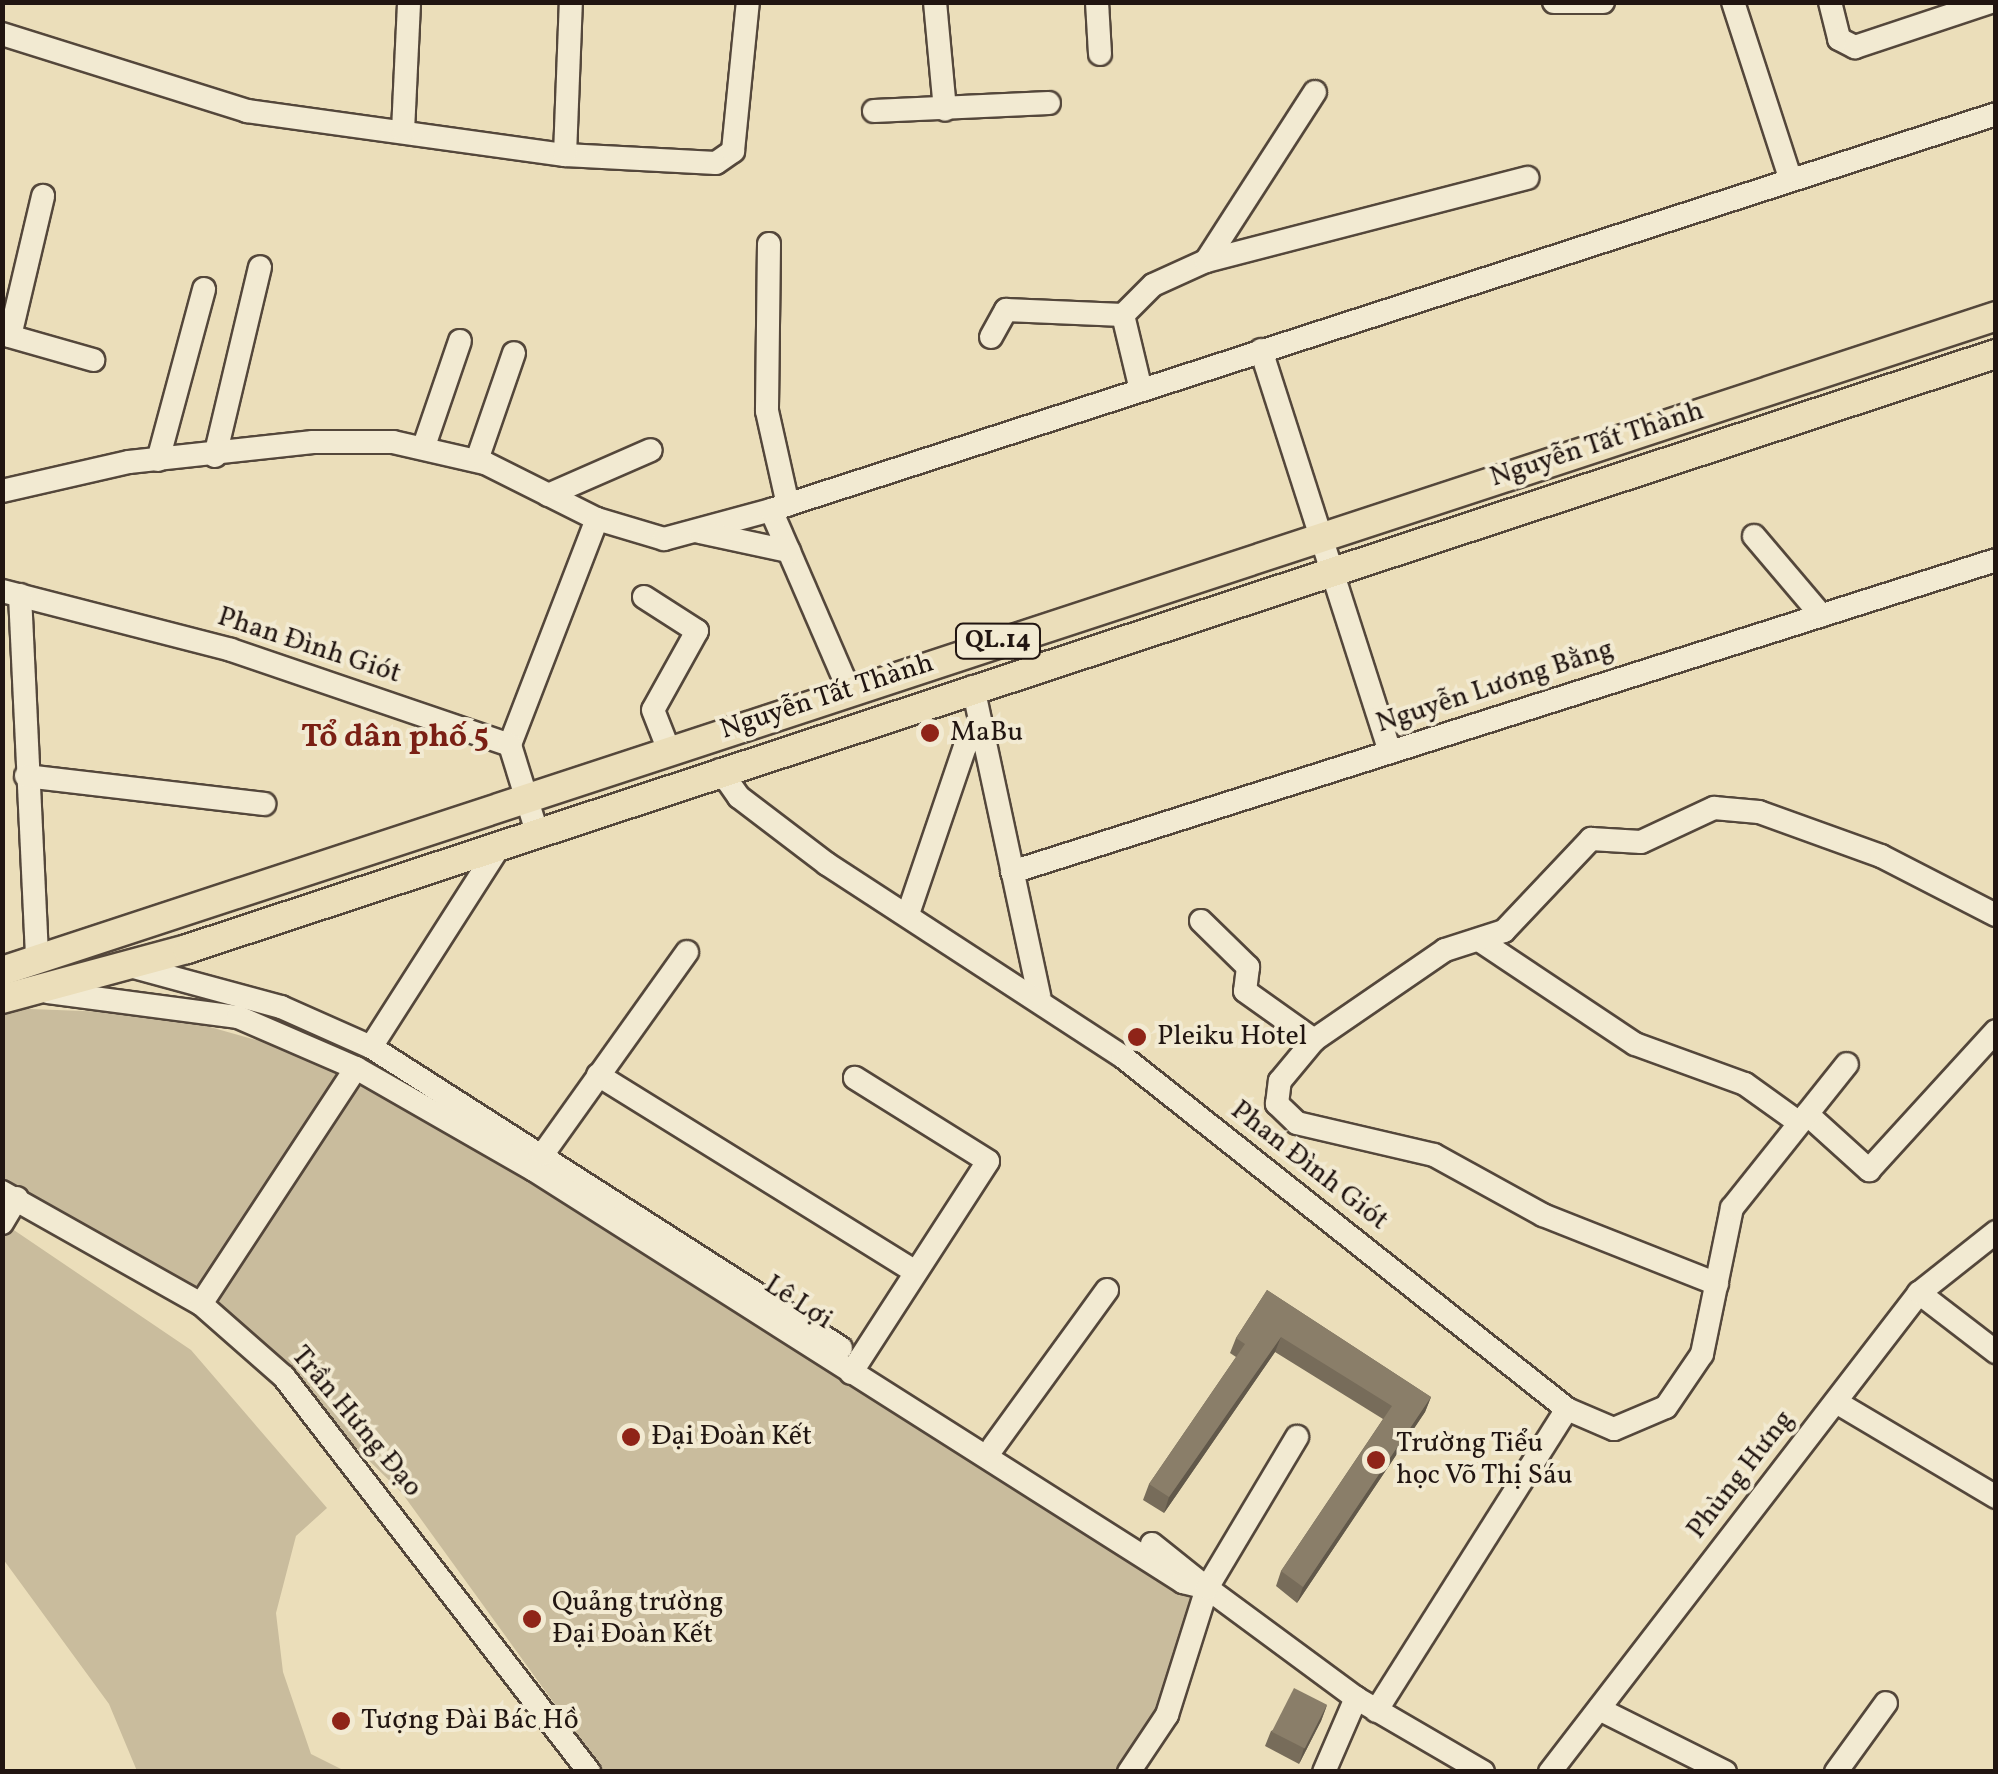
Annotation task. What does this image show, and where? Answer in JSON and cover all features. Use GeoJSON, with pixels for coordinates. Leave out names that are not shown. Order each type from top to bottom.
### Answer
{"type":"FeatureCollection","features":[{"type":"Feature","properties":{"kind":"main road","name":"Nguyễn Tất Thành"},"geometry":{"type":"LineString","coordinates":[[2,972],[668,748],[1996,316]]}},
{"type":"Feature","properties":{"kind":"main road","name":"Nguyễn Tất Thành"},"geometry":{"type":"LineString","coordinates":[[2,999],[720,770],[1996,354]]}},
{"type":"Feature","properties":{"kind":"main road"},"geometry":{"type":"LineString","coordinates":[[64,953],[120,964]]}},
{"type":"Feature","properties":{"kind":"street"},"geometry":{"type":"LineString","coordinates":[[403,131],[409,2]]}},
{"type":"Feature","properties":{"kind":"street"},"geometry":{"type":"LineString","coordinates":[[565,155],[571,2]]}},
{"type":"Feature","properties":{"kind":"street"},"geometry":{"type":"LineString","coordinates":[[2,34],[198,100],[565,155],[727,158],[748,2]]}},
{"type":"Feature","properties":{"kind":"street"},"geometry":{"type":"LineString","coordinates":[[935,2],[946,110]]}},
{"type":"Feature","properties":{"kind":"street"},"geometry":{"type":"LineString","coordinates":[[1096,2],[1100,54]]}},
{"type":"Feature","properties":{"kind":"street"},"geometry":{"type":"LineString","coordinates":[[1554,2],[1603,2]]}},
{"type":"Feature","properties":{"kind":"street"},"geometry":{"type":"LineString","coordinates":[[1733,2],[1790,180]]}},
{"type":"Feature","properties":{"kind":"street"},"geometry":{"type":"LineString","coordinates":[[1830,2],[1840,39],[1855,46],[1990,2]]}},
{"type":"Feature","properties":{"kind":"street"},"geometry":{"type":"LineString","coordinates":[[1206,261],[1315,92]]}},
{"type":"Feature","properties":{"kind":"street"},"geometry":{"type":"LineString","coordinates":[[874,111],[1049,103]]}},
{"type":"Feature","properties":{"kind":"street"},"geometry":{"type":"LineString","coordinates":[[2,491],[158,460],[328,442],[424,446],[476,460],[598,519],[650,539],[697,531],[780,508],[1996,114]]}},
{"type":"Feature","properties":{"kind":"street"},"geometry":{"type":"LineString","coordinates":[[991,338],[1006,310],[1123,315],[1153,286],[1206,261],[1527,178]]}},
{"type":"Feature","properties":{"kind":"street"},"geometry":{"type":"LineString","coordinates":[[43,196],[6,335],[93,360]]}},
{"type":"Feature","properties":{"kind":"street"},"geometry":{"type":"LineString","coordinates":[[770,244],[767,411],[780,508],[790,552],[849,690]]}},
{"type":"Feature","properties":{"kind":"street"},"geometry":{"type":"LineString","coordinates":[[215,456],[260,267]]}},
{"type":"Feature","properties":{"kind":"street"},"geometry":{"type":"LineString","coordinates":[[158,460],[204,290]]}},
{"type":"Feature","properties":{"kind":"street"},"geometry":{"type":"LineString","coordinates":[[1123,315],[1141,390]]}},
{"type":"Feature","properties":{"kind":"street"},"geometry":{"type":"LineString","coordinates":[[424,446],[460,341]]}},
{"type":"Feature","properties":{"kind":"street"},"geometry":{"type":"LineString","coordinates":[[1261,350],[1390,752]]}},
{"type":"Feature","properties":{"kind":"street"},"geometry":{"type":"LineString","coordinates":[[476,460],[514,354]]}},
{"type":"Feature","properties":{"kind":"street"},"geometry":{"type":"LineString","coordinates":[[548,495],[651,450]]}},
{"type":"Feature","properties":{"kind":"street"},"geometry":{"type":"LineString","coordinates":[[536,828],[510,745],[598,519]]}},
{"type":"Feature","properties":{"kind":"street"},"geometry":{"type":"LineString","coordinates":[[697,531],[790,552]]}},
{"type":"Feature","properties":{"kind":"street"},"geometry":{"type":"LineString","coordinates":[[1754,536],[1821,615]]}},
{"type":"Feature","properties":{"kind":"street","name":"Nguyễn Lương Bằng"},"geometry":{"type":"LineString","coordinates":[[1012,872],[1996,560]]}},
{"type":"Feature","properties":{"kind":"street"},"geometry":{"type":"LineString","coordinates":[[11,593],[37,961]]}},
{"type":"Feature","properties":{"kind":"street","name":"Phan Đình Giót"},"geometry":{"type":"LineString","coordinates":[[11,593],[231,650],[510,745]]}},
{"type":"Feature","properties":{"kind":"street"},"geometry":{"type":"LineString","coordinates":[[644,597],[697,630],[652,710],[668,748]]}},
{"type":"Feature","properties":{"kind":"street"},"geometry":{"type":"LineString","coordinates":[[973,686],[1038,996]]}},
{"type":"Feature","properties":{"kind":"street"},"geometry":{"type":"LineString","coordinates":[[908,914],[961,757],[981,726]]}},
{"type":"Feature","properties":{"kind":"street","name":"Phan Đình Giót"},"geometry":{"type":"LineString","coordinates":[[720,770],[739,797],[908,914],[1038,996],[1567,1409],[1614,1429],[1660,1414],[1702,1354],[1726,1219],[1847,1064]]}},
{"type":"Feature","properties":{"kind":"street"},"geometry":{"type":"LineString","coordinates":[[26,776],[264,804]]}},
{"type":"Feature","properties":{"kind":"street"},"geometry":{"type":"LineString","coordinates":[[1717,1284],[1544,1214],[1434,1155],[1297,1123],[1277,1104],[1277,1090],[1314,1040],[1445,950],[1513,924],[1591,839],[1640,842],[1728,806],[1881,856],[1996,915]]}},
{"type":"Feature","properties":{"kind":"street"},"geometry":{"type":"LineString","coordinates":[[371,1047],[507,838]]}},
{"type":"Feature","properties":{"kind":"street"},"geometry":{"type":"LineString","coordinates":[[1201,920],[1248,966],[1245,991],[1314,1040]]}},
{"type":"Feature","properties":{"kind":"street"},"geometry":{"type":"LineString","coordinates":[[1479,940],[1635,1044],[1745,1084],[1802,1118],[1869,1170],[1996,1032]]}},
{"type":"Feature","properties":{"kind":"street"},"geometry":{"type":"LineString","coordinates":[[543,1154],[688,952]]}},
{"type":"Feature","properties":{"kind":"street"},"geometry":{"type":"LineString","coordinates":[[120,964],[281,1007],[371,1047],[543,1154],[855,1366],[994,1446],[1191,1569],[1207,1588]]}},
{"type":"Feature","properties":{"kind":"street","name":"Lê Lợi"},"geometry":{"type":"LineString","coordinates":[[36,991],[238,1017],[356,1068],[855,1366],[1183,1582],[1207,1588],[1356,1698],[1470,1769]]}},
{"type":"Feature","properties":{"kind":"street"},"geometry":{"type":"LineString","coordinates":[[200,1304],[356,1068]]}},
{"type":"Feature","properties":{"kind":"street"},"geometry":{"type":"LineString","coordinates":[[598,1075],[914,1271]]}},
{"type":"Feature","properties":{"kind":"street"},"geometry":{"type":"LineString","coordinates":[[855,1078],[988,1161],[855,1366]]}},
{"type":"Feature","properties":{"kind":"street"},"geometry":{"type":"LineString","coordinates":[[2,1223],[10,1195]]}},
{"type":"Feature","properties":{"kind":"street","name":"Trần Hưng Đạo"},"geometry":{"type":"LineString","coordinates":[[10,1195],[200,1304],[338,1438],[590,1772]]}},
{"type":"Feature","properties":{"kind":"street","name":"Phùng Hưng"},"geometry":{"type":"LineString","coordinates":[[1550,1772],[1918,1293],[1996,1232]]}},
{"type":"Feature","properties":{"kind":"street"},"geometry":{"type":"LineString","coordinates":[[994,1446],[1107,1290]]}},
{"type":"Feature","properties":{"kind":"street"},"geometry":{"type":"LineString","coordinates":[[1918,1293],[1996,1352]]}},
{"type":"Feature","properties":{"kind":"street"},"geometry":{"type":"LineString","coordinates":[[1836,1402],[1996,1498]]}},
{"type":"Feature","properties":{"kind":"street"},"geometry":{"type":"LineString","coordinates":[[1376,1711],[1567,1409]]}},
{"type":"Feature","properties":{"kind":"street"},"geometry":{"type":"LineString","coordinates":[[1129,1772],[1167,1714],[1207,1588],[1297,1437]]}},
{"type":"Feature","properties":{"kind":"street"},"geometry":{"type":"LineString","coordinates":[[1324,1772],[1356,1698]]}},
{"type":"Feature","properties":{"kind":"street"},"geometry":{"type":"LineString","coordinates":[[1836,1772],[1886,1702]]}},
{"type":"Feature","properties":{"kind":"street"},"geometry":{"type":"LineString","coordinates":[[1598,1709],[1724,1772]]}},
{"type":"Feature","properties":{"kind":"shaded area","name":"Đại Đoàn Kết"},"geometry":{"type":"Polygon","coordinates":[[[3,1008],[164,1014],[356,1068],[1207,1588],[1190,1660],[1129,1771],[603,1771],[402,1493],[284,1377],[201,1304],[3,1188],[3,1008]]]}},
{"type":"Feature","properties":{"kind":"shaded area"},"geometry":{"type":"Polygon","coordinates":[[[2,1222],[191,1350],[327,1508],[296,1536],[276,1613],[283,1672],[311,1754],[345,1771],[137,1771],[109,1704],[3,1559],[2,1222]]]}},
{"type":"Feature","properties":{"kind":"building","name":"Trường Tiểu học Võ Thị Sáu"},"geometry":{"type":"Polygon","coordinates":[[[1267,1290],[1431,1397],[1303,1587],[1281,1571],[1392,1406],[1281,1337],[1169,1497],[1149,1484],[1245,1344],[1236,1338],[1267,1290]]]}},
{"type":"Feature","properties":{"kind":"building"},"geometry":{"type":"Polygon","coordinates":[[[1294,1688],[1327,1705],[1305,1748],[1272,1732],[1294,1688]]]}},
{"type":"Feature","properties":{"kind":"place","name":"MaBu"},"geometry":{"type":"Point","coordinates":[930,733]}},
{"type":"Feature","properties":{"kind":"place","name":"Pleiku Hotel"},"geometry":{"type":"Point","coordinates":[1137,1037]}},
{"type":"Feature","properties":{"kind":"place","name":"Đại Đoàn Kết"},"geometry":{"type":"Point","coordinates":[631,1437]}},
{"type":"Feature","properties":{"kind":"place","name":"Trường Tiểu học Võ Thị Sáu"},"geometry":{"type":"Point","coordinates":[1376,1460]}},
{"type":"Feature","properties":{"kind":"place","name":"Quảng trường Đại Đoàn Kết"},"geometry":{"type":"Point","coordinates":[532,1619]}},
{"type":"Feature","properties":{"kind":"place","name":"Tượng Đài Bác Hồ"},"geometry":{"type":"Point","coordinates":[341,1721]}},
{"type":"Feature","properties":{"kind":"district","name":"Tổ dân phố 5"},"geometry":{"type":"Point","coordinates":[395,738]}}]}
